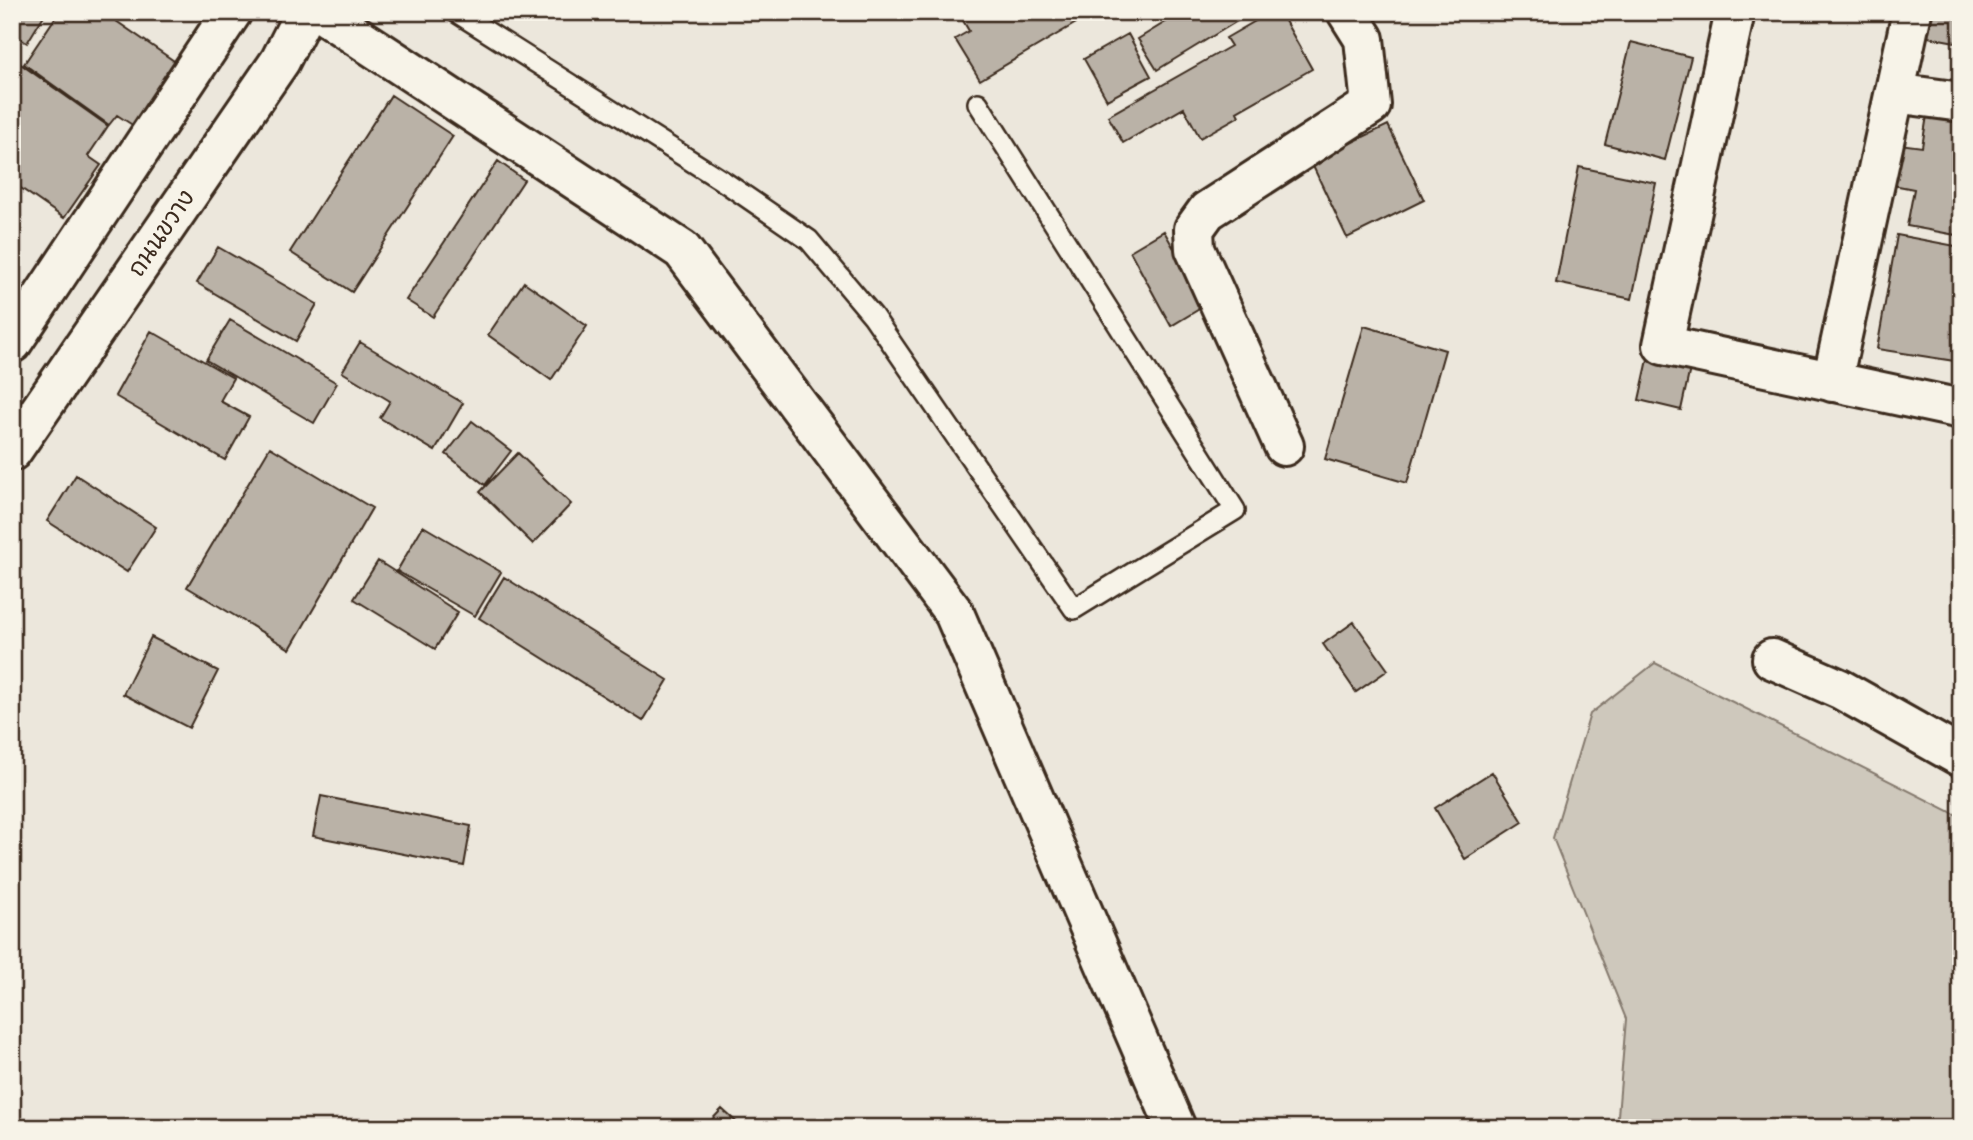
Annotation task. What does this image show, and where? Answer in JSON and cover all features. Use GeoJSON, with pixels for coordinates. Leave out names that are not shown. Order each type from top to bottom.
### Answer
{"type":"FeatureCollection","features":[{"type":"Feature","properties":{"kind":"street"},"geometry":{"type":"LineString","coordinates":[[12,343],[232,12]]}},
{"type":"Feature","properties":{"kind":"street","name":"ถนนขวาง"},"geometry":{"type":"LineString","coordinates":[[12,451],[280,61],[305,12]]}},
{"type":"Feature","properties":{"kind":"street"},"geometry":{"type":"LineString","coordinates":[[320,12],[682,250],[954,613],[1176,1128]]}},
{"type":"Feature","properties":{"kind":"street"},"geometry":{"type":"LineString","coordinates":[[1284,446],[1195,249],[1195,229],[1207,211],[1371,105],[1364,39],[1347,12]]}},
{"type":"Feature","properties":{"kind":"street"},"geometry":{"type":"LineString","coordinates":[[1735,12],[1663,345],[1961,410]]}},
{"type":"Feature","properties":{"kind":"street"},"geometry":{"type":"LineString","coordinates":[[1832,382],[1912,12]]}},
{"type":"Feature","properties":{"kind":"street"},"geometry":{"type":"LineString","coordinates":[[1895,93],[1961,102]]}},
{"type":"Feature","properties":{"kind":"street"},"geometry":{"type":"LineString","coordinates":[[1772,659],[1840,689],[1961,757]]}},
{"type":"Feature","properties":{"kind":"lane"},"geometry":{"type":"LineString","coordinates":[[456,12],[726,183],[809,240],[873,316],[1074,609],[1235,510],[978,103]]}},
{"type":"Feature","properties":{"kind":"shaded area"},"geometry":{"type":"Polygon","coordinates":[[[1655,663],[1961,817],[1961,1128],[1617,1128],[1626,1019],[1553,838],[1590,714],[1655,663]]]}},
{"type":"Feature","properties":{"kind":"building"},"geometry":{"type":"Polygon","coordinates":[[[12,12],[46,12],[27,43],[12,34],[12,12]]]}},
{"type":"Feature","properties":{"kind":"building"},"geometry":{"type":"Polygon","coordinates":[[[59,12],[103,12],[177,63],[134,126],[117,115],[109,125],[24,64],[59,12]]]}},
{"type":"Feature","properties":{"kind":"building"},"geometry":{"type":"Polygon","coordinates":[[[958,12],[1079,12],[1083,19],[980,80],[955,39],[969,31],[958,12]]]}},
{"type":"Feature","properties":{"kind":"building"},"geometry":{"type":"Polygon","coordinates":[[[1182,12],[1252,12],[1157,70],[1138,39],[1182,12]]]}},
{"type":"Feature","properties":{"kind":"building"},"geometry":{"type":"Polygon","coordinates":[[[1271,12],[1280,12],[1312,69],[1237,112],[1239,116],[1200,138],[1184,108],[1123,143],[1108,116],[1231,46],[1226,38],[1271,12]]]}},
{"type":"Feature","properties":{"kind":"building"},"geometry":{"type":"Polygon","coordinates":[[[1932,12],[1961,12],[1961,43],[1928,37],[1932,12]]]}},
{"type":"Feature","properties":{"kind":"building"},"geometry":{"type":"Polygon","coordinates":[[[1128,34],[1151,76],[1107,100],[1084,59],[1128,34]]]}},
{"type":"Feature","properties":{"kind":"building"},"geometry":{"type":"Polygon","coordinates":[[[1631,42],[1691,57],[1665,160],[1605,144],[1631,42]]]}},
{"type":"Feature","properties":{"kind":"building"},"geometry":{"type":"Polygon","coordinates":[[[12,58],[108,126],[88,156],[101,165],[64,218],[12,182],[12,58]]]}},
{"type":"Feature","properties":{"kind":"building"},"geometry":{"type":"Polygon","coordinates":[[[391,95],[453,136],[352,292],[290,252],[391,95]]]}},
{"type":"Feature","properties":{"kind":"building"},"geometry":{"type":"Polygon","coordinates":[[[1928,109],[1961,115],[1961,236],[1907,226],[1914,189],[1893,185],[1900,144],[1922,147],[1928,109]]]}},
{"type":"Feature","properties":{"kind":"building"},"geometry":{"type":"Polygon","coordinates":[[[1388,125],[1424,200],[1347,238],[1311,162],[1388,125]]]}},
{"type":"Feature","properties":{"kind":"building"},"geometry":{"type":"Polygon","coordinates":[[[498,161],[524,180],[433,317],[406,300],[498,161]]]}},
{"type":"Feature","properties":{"kind":"building"},"geometry":{"type":"Polygon","coordinates":[[[1579,167],[1656,183],[1632,299],[1556,283],[1579,167]]]}},
{"type":"Feature","properties":{"kind":"building"},"geometry":{"type":"Polygon","coordinates":[[[1164,231],[1206,305],[1171,326],[1130,251],[1164,231]]]}},
{"type":"Feature","properties":{"kind":"building"},"geometry":{"type":"Polygon","coordinates":[[[1897,235],[1961,247],[1961,362],[1877,349],[1897,235]]]}},
{"type":"Feature","properties":{"kind":"building"},"geometry":{"type":"Polygon","coordinates":[[[218,247],[317,304],[296,341],[197,283],[218,247]]]}},
{"type":"Feature","properties":{"kind":"building"},"geometry":{"type":"Polygon","coordinates":[[[524,282],[587,326],[551,380],[488,335],[524,282]]]}},
{"type":"Feature","properties":{"kind":"building"},"geometry":{"type":"Polygon","coordinates":[[[230,320],[337,383],[314,423],[206,360],[230,320]]]}},
{"type":"Feature","properties":{"kind":"building"},"geometry":{"type":"Polygon","coordinates":[[[1364,326],[1445,350],[1407,483],[1325,459],[1364,326]]]}},
{"type":"Feature","properties":{"kind":"building"},"geometry":{"type":"Polygon","coordinates":[[[151,331],[233,378],[220,401],[249,417],[225,460],[115,396],[151,331]]]}},
{"type":"Feature","properties":{"kind":"building"},"geometry":{"type":"Polygon","coordinates":[[[360,342],[463,403],[435,451],[380,418],[390,401],[342,372],[360,342]]]}},
{"type":"Feature","properties":{"kind":"building"},"geometry":{"type":"Polygon","coordinates":[[[1649,355],[1691,364],[1681,410],[1639,400],[1649,355]]]}},
{"type":"Feature","properties":{"kind":"building"},"geometry":{"type":"Polygon","coordinates":[[[472,421],[511,451],[485,485],[446,454],[472,421]]]}},
{"type":"Feature","properties":{"kind":"building"},"geometry":{"type":"Polygon","coordinates":[[[270,447],[372,508],[290,649],[187,587],[270,447]]]}},
{"type":"Feature","properties":{"kind":"building"},"geometry":{"type":"Polygon","coordinates":[[[518,453],[571,504],[533,544],[480,492],[518,453]]]}},
{"type":"Feature","properties":{"kind":"building"},"geometry":{"type":"Polygon","coordinates":[[[76,475],[156,527],[127,572],[47,521],[76,475]]]}},
{"type":"Feature","properties":{"kind":"building"},"geometry":{"type":"Polygon","coordinates":[[[423,526],[501,572],[475,616],[397,571],[423,526]]]}},
{"type":"Feature","properties":{"kind":"building"},"geometry":{"type":"Polygon","coordinates":[[[378,561],[458,612],[435,649],[354,599],[378,561]]]}},
{"type":"Feature","properties":{"kind":"building"},"geometry":{"type":"Polygon","coordinates":[[[504,577],[668,680],[643,721],[479,618],[504,577]]]}},
{"type":"Feature","properties":{"kind":"building"},"geometry":{"type":"Polygon","coordinates":[[[1354,622],[1388,670],[1356,692],[1323,644],[1354,622]]]}},
{"type":"Feature","properties":{"kind":"building"},"geometry":{"type":"Polygon","coordinates":[[[151,637],[218,671],[189,728],[123,694],[151,637]]]}},
{"type":"Feature","properties":{"kind":"building"},"geometry":{"type":"Polygon","coordinates":[[[1492,772],[1523,822],[1465,859],[1435,808],[1492,772]]]}},
{"type":"Feature","properties":{"kind":"building"},"geometry":{"type":"Polygon","coordinates":[[[321,796],[471,826],[464,866],[313,836],[321,796]]]}},
{"type":"Feature","properties":{"kind":"building"},"geometry":{"type":"Polygon","coordinates":[[[722,1109],[743,1128],[704,1128],[722,1109]]]}}]}
